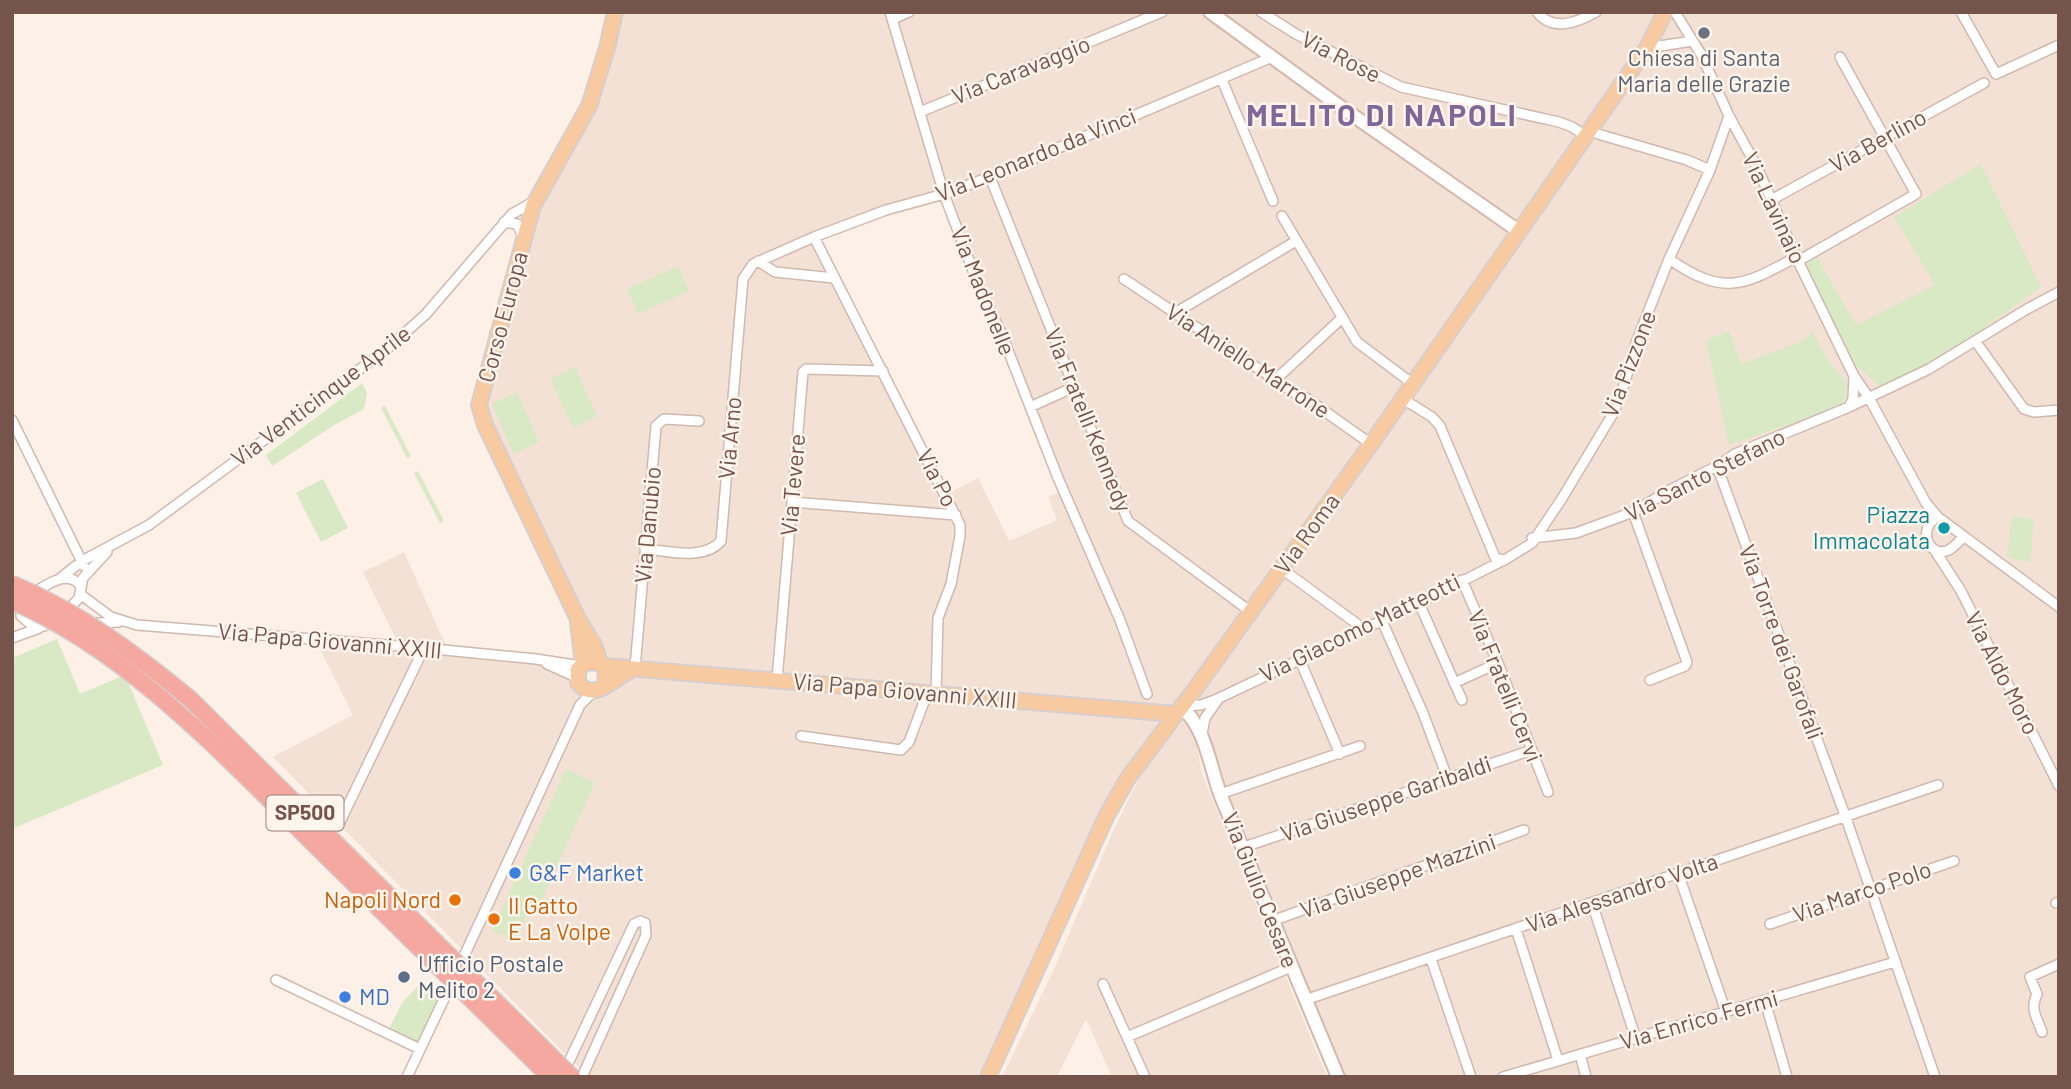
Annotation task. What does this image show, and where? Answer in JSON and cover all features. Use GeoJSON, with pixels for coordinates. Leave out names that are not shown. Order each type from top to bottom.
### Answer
{"type":"FeatureCollection","features":[{"type":"Feature","properties":{"kind":"highway"},"geometry":{"type":"LineString","coordinates":[[12,575],[47,599]]}},
{"type":"Feature","properties":{"kind":"highway","name":"SP500"},"geometry":{"type":"LineString","coordinates":[[12,584],[47,599],[97,627],[190,699],[572,1077]]}},
{"type":"Feature","properties":{"kind":"highway","name":"SP500"},"geometry":{"type":"LineString","coordinates":[[15,606],[33,610],[88,641],[152,690],[243,774],[550,1077]]}},
{"type":"Feature","properties":{"kind":"main road","name":"Corso Europa"},"geometry":{"type":"LineString","coordinates":[[602,664],[485,425],[480,405],[524,240],[528,208],[589,106],[615,12]]}},
{"type":"Feature","properties":{"kind":"main road","name":"Via Roma"},"geometry":{"type":"LineString","coordinates":[[988,1077],[1106,817],[1128,778],[1251,612],[1520,232],[1592,135],[1647,48],[1665,12]]}},
{"type":"Feature","properties":{"kind":"main road","name":"Corso Europa"},"geometry":{"type":"LineString","coordinates":[[578,619],[579,672]]}},
{"type":"Feature","properties":{"kind":"main road"},"geometry":{"type":"LineString","coordinates":[[599,689],[608,675],[602,664],[591,661],[579,672],[582,688],[599,689],[635,668]]}},
{"type":"Feature","properties":{"kind":"main road","name":"Via Papa Giovanni XXIII"},"geometry":{"type":"LineString","coordinates":[[602,664],[931,694],[1178,710]]}},
{"type":"Feature","properties":{"kind":"street"},"geometry":{"type":"LineString","coordinates":[[891,15],[909,12]]}},
{"type":"Feature","properties":{"kind":"street","name":"Via Caravaggio"},"geometry":{"type":"LineString","coordinates":[[920,112],[1162,12]]}},
{"type":"Feature","properties":{"kind":"street"},"geometry":{"type":"LineString","coordinates":[[1210,12],[1520,232]]}},
{"type":"Feature","properties":{"kind":"street","name":"Via Rose"},"geometry":{"type":"LineString","coordinates":[[1261,12],[1296,34],[1401,87],[1559,122],[1592,135],[1687,160],[1710,170]]}},
{"type":"Feature","properties":{"kind":"street"},"geometry":{"type":"LineString","coordinates":[[1537,12],[1546,22],[1556,24],[1580,20],[1596,12]]}},
{"type":"Feature","properties":{"kind":"street","name":"Via Lavinaio"},"geometry":{"type":"LineString","coordinates":[[1675,12],[1706,65],[1729,116],[1773,199],[1797,259],[1854,376],[1869,398]]}},
{"type":"Feature","properties":{"kind":"street"},"geometry":{"type":"LineString","coordinates":[[1961,12],[1996,74],[2059,45]]}},
{"type":"Feature","properties":{"kind":"street","name":"Via Madonelle"},"geometry":{"type":"LineString","coordinates":[[891,15],[944,194],[1058,478],[1120,620],[1147,694]]}},
{"type":"Feature","properties":{"kind":"street"},"geometry":{"type":"LineString","coordinates":[[1647,48],[1692,41]]}},
{"type":"Feature","properties":{"kind":"street","name":"Via Leonardo da Vinci"},"geometry":{"type":"LineString","coordinates":[[758,261],[886,210],[944,194],[990,177],[1272,57]]}},
{"type":"Feature","properties":{"kind":"street"},"geometry":{"type":"LineString","coordinates":[[1669,259],[1696,276],[1722,284],[1746,281],[1797,259],[1916,194],[1840,57]]}},
{"type":"Feature","properties":{"kind":"street"},"geometry":{"type":"LineString","coordinates":[[1222,80],[1273,201]]}},
{"type":"Feature","properties":{"kind":"street","name":"Via Berlino"},"geometry":{"type":"LineString","coordinates":[[1773,199],[1984,83]]}},
{"type":"Feature","properties":{"kind":"street","name":"Via Pizzone"},"geometry":{"type":"LineString","coordinates":[[1537,537],[1614,411],[1636,343],[1669,259],[1710,170],[1729,116]]}},
{"type":"Feature","properties":{"kind":"street","name":"Via Fratelli Kennedy"},"geometry":{"type":"LineString","coordinates":[[990,177],[1130,524],[1251,612]]}},
{"type":"Feature","properties":{"kind":"street"},"geometry":{"type":"LineString","coordinates":[[504,222],[528,208]]}},
{"type":"Feature","properties":{"kind":"street"},"geometry":{"type":"LineString","coordinates":[[1282,216],[1357,342],[1413,384]]}},
{"type":"Feature","properties":{"kind":"street"},"geometry":{"type":"LineString","coordinates":[[504,222],[517,224],[524,240]]}},
{"type":"Feature","properties":{"kind":"street","name":"Via Venticinque Aprile"},"geometry":{"type":"LineString","coordinates":[[15,606],[58,580],[82,561],[149,525],[408,332],[504,222]]}},
{"type":"Feature","properties":{"kind":"street","name":"Via Po"},"geometry":{"type":"LineString","coordinates":[[801,736],[901,750],[909,742],[931,694],[938,618],[949,591],[960,536],[956,515],[814,237]]}},
{"type":"Feature","properties":{"kind":"street"},"geometry":{"type":"LineString","coordinates":[[1175,313],[1296,242]]}},
{"type":"Feature","properties":{"kind":"street"},"geometry":{"type":"LineString","coordinates":[[758,261],[775,272],[834,278]]}},
{"type":"Feature","properties":{"kind":"street","name":"Via Arno"},"geometry":{"type":"LineString","coordinates":[[645,550],[703,552],[710,551],[721,541],[743,279],[749,267],[758,261]]}},
{"type":"Feature","properties":{"kind":"street","name":"Via Aniello Marrone"},"geometry":{"type":"LineString","coordinates":[[1124,279],[1274,381],[1306,398],[1371,444]]}},
{"type":"Feature","properties":{"kind":"street","name":"Via Santo Stefano"},"geometry":{"type":"LineString","coordinates":[[1537,537],[1576,533],[1633,512],[1745,449],[1849,407],[1929,369],[2059,292]]}},
{"type":"Feature","properties":{"kind":"street"},"geometry":{"type":"LineString","coordinates":[[1274,381],[1342,318]]}},
{"type":"Feature","properties":{"kind":"street"},"geometry":{"type":"LineString","coordinates":[[1976,342],[2024,409],[2034,412],[2059,410]]}},
{"type":"Feature","properties":{"kind":"street","name":"Via Tevere"},"geometry":{"type":"LineString","coordinates":[[777,680],[803,372],[806,369],[883,372]]}},
{"type":"Feature","properties":{"kind":"street"},"geometry":{"type":"LineString","coordinates":[[1849,407],[1853,399],[1854,376]]}},
{"type":"Feature","properties":{"kind":"street"},"geometry":{"type":"LineString","coordinates":[[1030,407],[1074,387]]}},
{"type":"Feature","properties":{"kind":"street"},"geometry":{"type":"LineString","coordinates":[[1869,398],[1919,493],[1938,517],[1960,537],[2059,607]]}},
{"type":"Feature","properties":{"kind":"street"},"geometry":{"type":"LineString","coordinates":[[1403,399],[1432,417],[1440,426],[1497,562]]}},
{"type":"Feature","properties":{"kind":"street","name":"Via Danubio"},"geometry":{"type":"LineString","coordinates":[[635,668],[657,423],[664,419],[699,421]]}},
{"type":"Feature","properties":{"kind":"street"},"geometry":{"type":"LineString","coordinates":[[12,420],[87,571]]}},
{"type":"Feature","properties":{"kind":"street","name":"Via Torre dei Garofali"},"geometry":{"type":"LineString","coordinates":[[1717,466],[1846,818],[1935,1077]]}},
{"type":"Feature","properties":{"kind":"street"},"geometry":{"type":"LineString","coordinates":[[1919,493],[1928,541],[1940,554],[1955,547],[1960,537]]}},
{"type":"Feature","properties":{"kind":"street"},"geometry":{"type":"LineString","coordinates":[[792,502],[956,515]]}},
{"type":"Feature","properties":{"kind":"street"},"geometry":{"type":"LineString","coordinates":[[1633,512],[1687,662],[1685,666],[1650,680]]}},
{"type":"Feature","properties":{"kind":"street"},"geometry":{"type":"LineString","coordinates":[[1927,526],[1938,517]]}},
{"type":"Feature","properties":{"kind":"street","name":"Via Giacomo Matteotti"},"geometry":{"type":"LineString","coordinates":[[1178,710],[1201,705],[1382,621],[1497,562],[1537,537]]}},
{"type":"Feature","properties":{"kind":"street","name":"Via Venticinque Aprile"},"geometry":{"type":"LineString","coordinates":[[44,626],[70,609],[87,571],[116,544]]}},
{"type":"Feature","properties":{"kind":"street","name":"Via Aldo Moro"},"geometry":{"type":"LineString","coordinates":[[1940,554],[2059,786]]}},
{"type":"Feature","properties":{"kind":"street"},"geometry":{"type":"LineString","coordinates":[[1282,569],[1364,629]]}},
{"type":"Feature","properties":{"kind":"street"},"geometry":{"type":"LineString","coordinates":[[58,580],[69,578],[80,590]]}},
{"type":"Feature","properties":{"kind":"street","name":"Via Fratelli Cervi"},"geometry":{"type":"LineString","coordinates":[[1462,580],[1498,663],[1548,792]]}},
{"type":"Feature","properties":{"kind":"street","name":"Via Papa Giovanni XXIII"},"geometry":{"type":"LineString","coordinates":[[80,590],[111,617],[137,625],[536,659],[579,672]]}},
{"type":"Feature","properties":{"kind":"street"},"geometry":{"type":"LineString","coordinates":[[1419,603],[1462,700]]}},
{"type":"Feature","properties":{"kind":"street"},"geometry":{"type":"LineString","coordinates":[[15,606],[30,624],[44,626]]}},
{"type":"Feature","properties":{"kind":"street"},"geometry":{"type":"LineString","coordinates":[[1382,621],[1423,713],[1447,777]]}},
{"type":"Feature","properties":{"kind":"street","name":"Via Papa Giovanni XXIII"},"geometry":{"type":"LineString","coordinates":[[12,638],[44,626],[125,622]]}},
{"type":"Feature","properties":{"kind":"street"},"geometry":{"type":"LineString","coordinates":[[338,826],[424,648]]}},
{"type":"Feature","properties":{"kind":"street"},"geometry":{"type":"LineString","coordinates":[[1298,658],[1340,754]]}},
{"type":"Feature","properties":{"kind":"street"},"geometry":{"type":"LineString","coordinates":[[1454,683],[1498,663]]}},
{"type":"Feature","properties":{"kind":"street","name":"Corso Europa"},"geometry":{"type":"LineString","coordinates":[[579,672],[580,705]]}},
{"type":"Feature","properties":{"kind":"street"},"geometry":{"type":"LineString","coordinates":[[407,1077],[580,705],[599,689]]}},
{"type":"Feature","properties":{"kind":"street"},"geometry":{"type":"LineString","coordinates":[[1193,692],[1201,705]]}},
{"type":"Feature","properties":{"kind":"street","name":"Via Giacomo Matteotti"},"geometry":{"type":"LineString","coordinates":[[1202,734],[1209,710],[1223,695]]}},
{"type":"Feature","properties":{"kind":"street","name":"Via Giulio Cesare"},"geometry":{"type":"LineString","coordinates":[[1178,710],[1191,715],[1202,734],[1220,794],[1241,848],[1338,1077]]}},
{"type":"Feature","properties":{"kind":"street"},"geometry":{"type":"LineString","coordinates":[[1220,794],[1360,746]]}},
{"type":"Feature","properties":{"kind":"street","name":"Via Giuseppe Garibaldi"},"geometry":{"type":"LineString","coordinates":[[1241,848],[1532,750]]}},
{"type":"Feature","properties":{"kind":"street","name":"Via Alessandro Volta"},"geometry":{"type":"LineString","coordinates":[[1305,1000],[1938,785]]}},
{"type":"Feature","properties":{"kind":"street","name":"Via Giuseppe Mazzini"},"geometry":{"type":"LineString","coordinates":[[1272,921],[1524,830]]}},
{"type":"Feature","properties":{"kind":"street","name":"Via Marco Polo"},"geometry":{"type":"LineString","coordinates":[[1770,924],[1954,861]]}},
{"type":"Feature","properties":{"kind":"street"},"geometry":{"type":"LineString","coordinates":[[1678,873],[1726,1012]]}},
{"type":"Feature","properties":{"kind":"street"},"geometry":{"type":"LineString","coordinates":[[1592,903],[1636,1039]]}},
{"type":"Feature","properties":{"kind":"street"},"geometry":{"type":"LineString","coordinates":[[562,1077],[634,924],[640,921],[645,923],[646,935],[582,1077]]}},
{"type":"Feature","properties":{"kind":"street"},"geometry":{"type":"LineString","coordinates":[[1516,929],[1558,1060]]}},
{"type":"Feature","properties":{"kind":"street"},"geometry":{"type":"LineString","coordinates":[[1431,959],[1471,1077]]}},
{"type":"Feature","properties":{"kind":"street","name":"Via Enrico Fermi"},"geometry":{"type":"LineString","coordinates":[[1503,1077],[1895,962]]}},
{"type":"Feature","properties":{"kind":"street"},"geometry":{"type":"LineString","coordinates":[[2042,1032],[2033,1009],[2033,1000],[2037,994],[2030,977],[2059,964]]}},
{"type":"Feature","properties":{"kind":"street"},"geometry":{"type":"LineString","coordinates":[[1127,1037],[1291,967]]}},
{"type":"Feature","properties":{"kind":"street"},"geometry":{"type":"LineString","coordinates":[[276,980],[420,1049]]}},
{"type":"Feature","properties":{"kind":"street"},"geometry":{"type":"LineString","coordinates":[[1103,984],[1145,1077]]}},
{"type":"Feature","properties":{"kind":"street"},"geometry":{"type":"LineString","coordinates":[[1765,1001],[1787,1077]]}},
{"type":"Feature","properties":{"kind":"street"},"geometry":{"type":"LineString","coordinates":[[1580,1054],[1586,1077]]}},
{"type":"Feature","properties":{"kind":"shaded area"},"geometry":{"type":"Polygon","coordinates":[[[620,12],[1660,12],[1645,43],[1413,377],[1174,709],[608,659],[490,422],[487,403],[542,202],[597,103],[612,55],[620,12]],[[942,201],[858,224],[821,240],[949,493],[978,478],[1009,541],[1057,520],[1048,497],[1060,492],[942,201]]]}},
{"type":"Feature","properties":{"kind":"shaded area"},"geometry":{"type":"Polygon","coordinates":[[[1669,12],[2059,12],[2059,1077],[1342,1077],[1191,709],[1190,701],[1669,12]]]}},
{"type":"Feature","properties":{"kind":"shaded area"},"geometry":{"type":"Polygon","coordinates":[[[404,552],[446,646],[577,659],[584,695],[638,673],[1169,716],[1124,777],[983,1077],[593,1077],[575,1064],[273,757],[353,715],[312,633],[397,641],[363,572],[404,552]]]}},
{"type":"Feature","properties":{"kind":"shaded area"},"geometry":{"type":"Polygon","coordinates":[[[1186,718],[1195,729],[1201,771],[1327,1077],[1112,1077],[1086,1019],[1057,1077],[1002,1077],[1054,969],[1114,829],[1143,770],[1186,718]]]}},
{"type":"Feature","properties":{"kind":"green space"},"geometry":{"type":"Polygon","coordinates":[[[1981,164],[2041,287],[1959,346],[1881,387],[1851,361],[1803,263],[1817,257],[1856,325],[1935,285],[1894,217],[1981,164]]]}},
{"type":"Feature","properties":{"kind":"green space"},"geometry":{"type":"Polygon","coordinates":[[[678,266],[689,291],[638,314],[627,289],[678,266]]]}},
{"type":"Feature","properties":{"kind":"green space"},"geometry":{"type":"Polygon","coordinates":[[[1729,331],[1741,364],[1805,340],[1812,331],[1827,358],[1845,379],[1847,387],[1843,406],[1729,445],[1706,340],[1729,331]]]}},
{"type":"Feature","properties":{"kind":"green space"},"geometry":{"type":"Polygon","coordinates":[[[575,367],[597,416],[573,428],[550,379],[575,367]]]}},
{"type":"Feature","properties":{"kind":"green space"},"geometry":{"type":"Polygon","coordinates":[[[362,383],[367,393],[364,409],[334,425],[272,466],[266,455],[362,383]]]}},
{"type":"Feature","properties":{"kind":"green space"},"geometry":{"type":"Polygon","coordinates":[[[517,392],[539,442],[514,454],[492,404],[517,392]]]}},
{"type":"Feature","properties":{"kind":"green space"},"geometry":{"type":"Polygon","coordinates":[[[385,406],[411,456],[407,458],[381,408],[385,406]]]}},
{"type":"Feature","properties":{"kind":"green space"},"geometry":{"type":"Polygon","coordinates":[[[418,471],[444,521],[440,523],[414,473],[418,471]]]}},
{"type":"Feature","properties":{"kind":"green space"},"geometry":{"type":"Polygon","coordinates":[[[323,479],[348,528],[321,542],[296,493],[323,479]]]}},
{"type":"Feature","properties":{"kind":"green space"},"geometry":{"type":"Polygon","coordinates":[[[2012,516],[2034,519],[2030,562],[2007,558],[2012,516]]]}},
{"type":"Feature","properties":{"kind":"green space"},"geometry":{"type":"Polygon","coordinates":[[[57,639],[80,694],[125,675],[163,765],[12,829],[12,658],[57,639]]]}},
{"type":"Feature","properties":{"kind":"green space"},"geometry":{"type":"Polygon","coordinates":[[[566,769],[595,783],[540,903],[534,900],[515,941],[492,930],[566,769]]]}},
{"type":"Feature","properties":{"kind":"green space"},"geometry":{"type":"Polygon","coordinates":[[[419,985],[439,1000],[418,1045],[388,1031],[402,1003],[419,985]]]}},
{"type":"Feature","properties":{"kind":"place","name":"Chiesa di Santa Maria delle Grazie"},"geometry":{"type":"Point","coordinates":[1704,33]}},
{"type":"Feature","properties":{"kind":"place","name":"Piazza Immacolata"},"geometry":{"type":"Point","coordinates":[1944,528]}},
{"type":"Feature","properties":{"kind":"place","name":"G&F Market"},"geometry":{"type":"Point","coordinates":[515,873]}},
{"type":"Feature","properties":{"kind":"place","name":"Napoli Nord"},"geometry":{"type":"Point","coordinates":[455,900]}},
{"type":"Feature","properties":{"kind":"place","name":"Il Gatto E La Volpe"},"geometry":{"type":"Point","coordinates":[494,919]}},
{"type":"Feature","properties":{"kind":"place","name":"Ufficio Postale Melito 2"},"geometry":{"type":"Point","coordinates":[404,977]}},
{"type":"Feature","properties":{"kind":"place","name":"MD"},"geometry":{"type":"Point","coordinates":[345,997]}},
{"type":"Feature","properties":{"kind":"district","name":"MELITO DI NAPOLI"},"geometry":{"type":"Point","coordinates":[1382,116]}}]}
